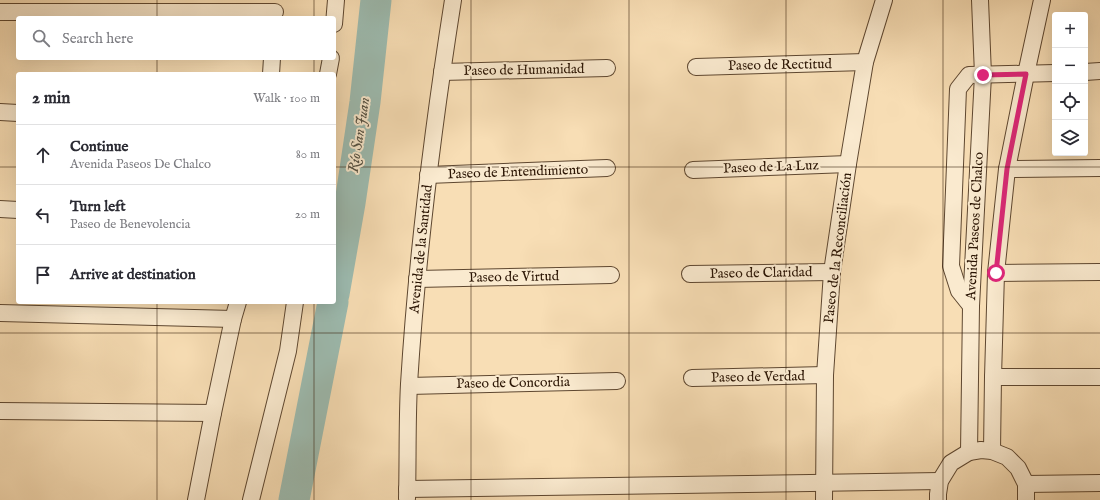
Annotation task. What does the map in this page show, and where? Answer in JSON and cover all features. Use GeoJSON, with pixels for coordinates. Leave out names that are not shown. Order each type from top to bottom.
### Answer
{"type":"FeatureCollection","features":[{"type":"Feature","properties":{"kind":"street"},"geometry":{"type":"LineString","coordinates":[[335,16],[336,0]]}},
{"type":"Feature","properties":{"kind":"street","name":"Avenida de la Santidad"},"geometry":{"type":"LineString","coordinates":[[407,494],[409,386],[417,279],[428,175],[453,0]]}},
{"type":"Feature","properties":{"kind":"street","name":"Paseo de la Reconciliación"},"geometry":{"type":"LineString","coordinates":[[824,500],[824,375],[832,272],[865,62],[884,0]]}},
{"type":"Feature","properties":{"kind":"street","name":"Avenida Paseos de Chalco"},"geometry":{"type":"LineString","coordinates":[[969,452],[971,306],[983,75],[980,0]]}},
{"type":"Feature","properties":{"kind":"street","name":"Avenida Paseos de Chalco"},"geometry":{"type":"LineString","coordinates":[[992,451],[996,273],[1007,169],[1042,0]]}},
{"type":"Feature","properties":{"kind":"street"},"geometry":{"type":"LineString","coordinates":[[0,12],[276,10]]}},
{"type":"Feature","properties":{"kind":"street"},"geometry":{"type":"LineString","coordinates":[[271,72],[272,60]]}},
{"type":"Feature","properties":{"kind":"street"},"geometry":{"type":"LineString","coordinates":[[328,72],[331,60]]}},
{"type":"Feature","properties":{"kind":"street","name":"Paseo de Rectitud"},"geometry":{"type":"LineString","coordinates":[[696,67],[865,62]]}},
{"type":"Feature","properties":{"kind":"street","name":"Paseo de Humanidad"},"geometry":{"type":"LineString","coordinates":[[442,72],[607,68]]}},
{"type":"Feature","properties":{"kind":"street"},"geometry":{"type":"LineString","coordinates":[[1088,72],[1100,71]]}},
{"type":"Feature","properties":{"kind":"street"},"geometry":{"type":"LineString","coordinates":[[971,306],[959,291],[952,266],[958,89],[970,75],[1052,73]]}},
{"type":"Feature","properties":{"kind":"street"},"geometry":{"type":"LineString","coordinates":[[0,112],[16,113]]}},
{"type":"Feature","properties":{"kind":"street","name":"Paseo de La Luz"},"geometry":{"type":"LineString","coordinates":[[693,170],[848,164]]}},
{"type":"Feature","properties":{"kind":"street","name":"Paseo de Entendimiento"},"geometry":{"type":"LineString","coordinates":[[428,175],[607,168]]}},
{"type":"Feature","properties":{"kind":"street"},"geometry":{"type":"LineString","coordinates":[[1007,169],[1100,168]]}},
{"type":"Feature","properties":{"kind":"street"},"geometry":{"type":"LineString","coordinates":[[0,209],[16,210]]}},
{"type":"Feature","properties":{"kind":"street","name":"Paseo de Claridad"},"geometry":{"type":"LineString","coordinates":[[690,274],[832,272]]}},
{"type":"Feature","properties":{"kind":"street"},"geometry":{"type":"LineString","coordinates":[[996,273],[1100,272]]}},
{"type":"Feature","properties":{"kind":"street","name":"Paseo de Virtud"},"geometry":{"type":"LineString","coordinates":[[417,279],[611,275]]}},
{"type":"Feature","properties":{"kind":"street"},"geometry":{"type":"LineString","coordinates":[[196,500],[213,413],[237,304]]}},
{"type":"Feature","properties":{"kind":"street"},"geometry":{"type":"LineString","coordinates":[[251,500],[288,351],[295,304]]}},
{"type":"Feature","properties":{"kind":"street"},"geometry":{"type":"LineString","coordinates":[[0,312],[233,319]]}},
{"type":"Feature","properties":{"kind":"street","name":"Paseo de Verdad"},"geometry":{"type":"LineString","coordinates":[[692,378],[824,375]]}},
{"type":"Feature","properties":{"kind":"street"},"geometry":{"type":"LineString","coordinates":[[993,377],[1100,377]]}},
{"type":"Feature","properties":{"kind":"street","name":"Paseo de Concordia"},"geometry":{"type":"LineString","coordinates":[[409,386],[617,381]]}},
{"type":"Feature","properties":{"kind":"street"},"geometry":{"type":"LineString","coordinates":[[0,411],[213,413]]}},
{"type":"Feature","properties":{"kind":"street"},"geometry":{"type":"LineString","coordinates":[[938,500],[940,481],[951,463],[969,452],[980,450],[992,451],[1007,457],[1018,468],[1026,484],[1026,500]]}},
{"type":"Feature","properties":{"kind":"street"},"geometry":{"type":"LineString","coordinates":[[407,494],[940,481]]}},
{"type":"Feature","properties":{"kind":"street"},"geometry":{"type":"LineString","coordinates":[[1026,484],[1100,483]]}},
{"type":"Feature","properties":{"kind":"waterway","name":"Río San Juan"},"geometry":{"type":"LineString","coordinates":[[336,283],[350,203],[365,102],[376,0]]}},
{"type":"Feature","properties":{"kind":"waterway","name":"Río San Juan"},"geometry":{"type":"LineString","coordinates":[[294,500],[333,304]]}},
{"type":"Feature","properties":{"kind":"route"},"geometry":{"type":"LineString","coordinates":[[983,75],[1026,74],[1007,169],[996,273]]}}]}
